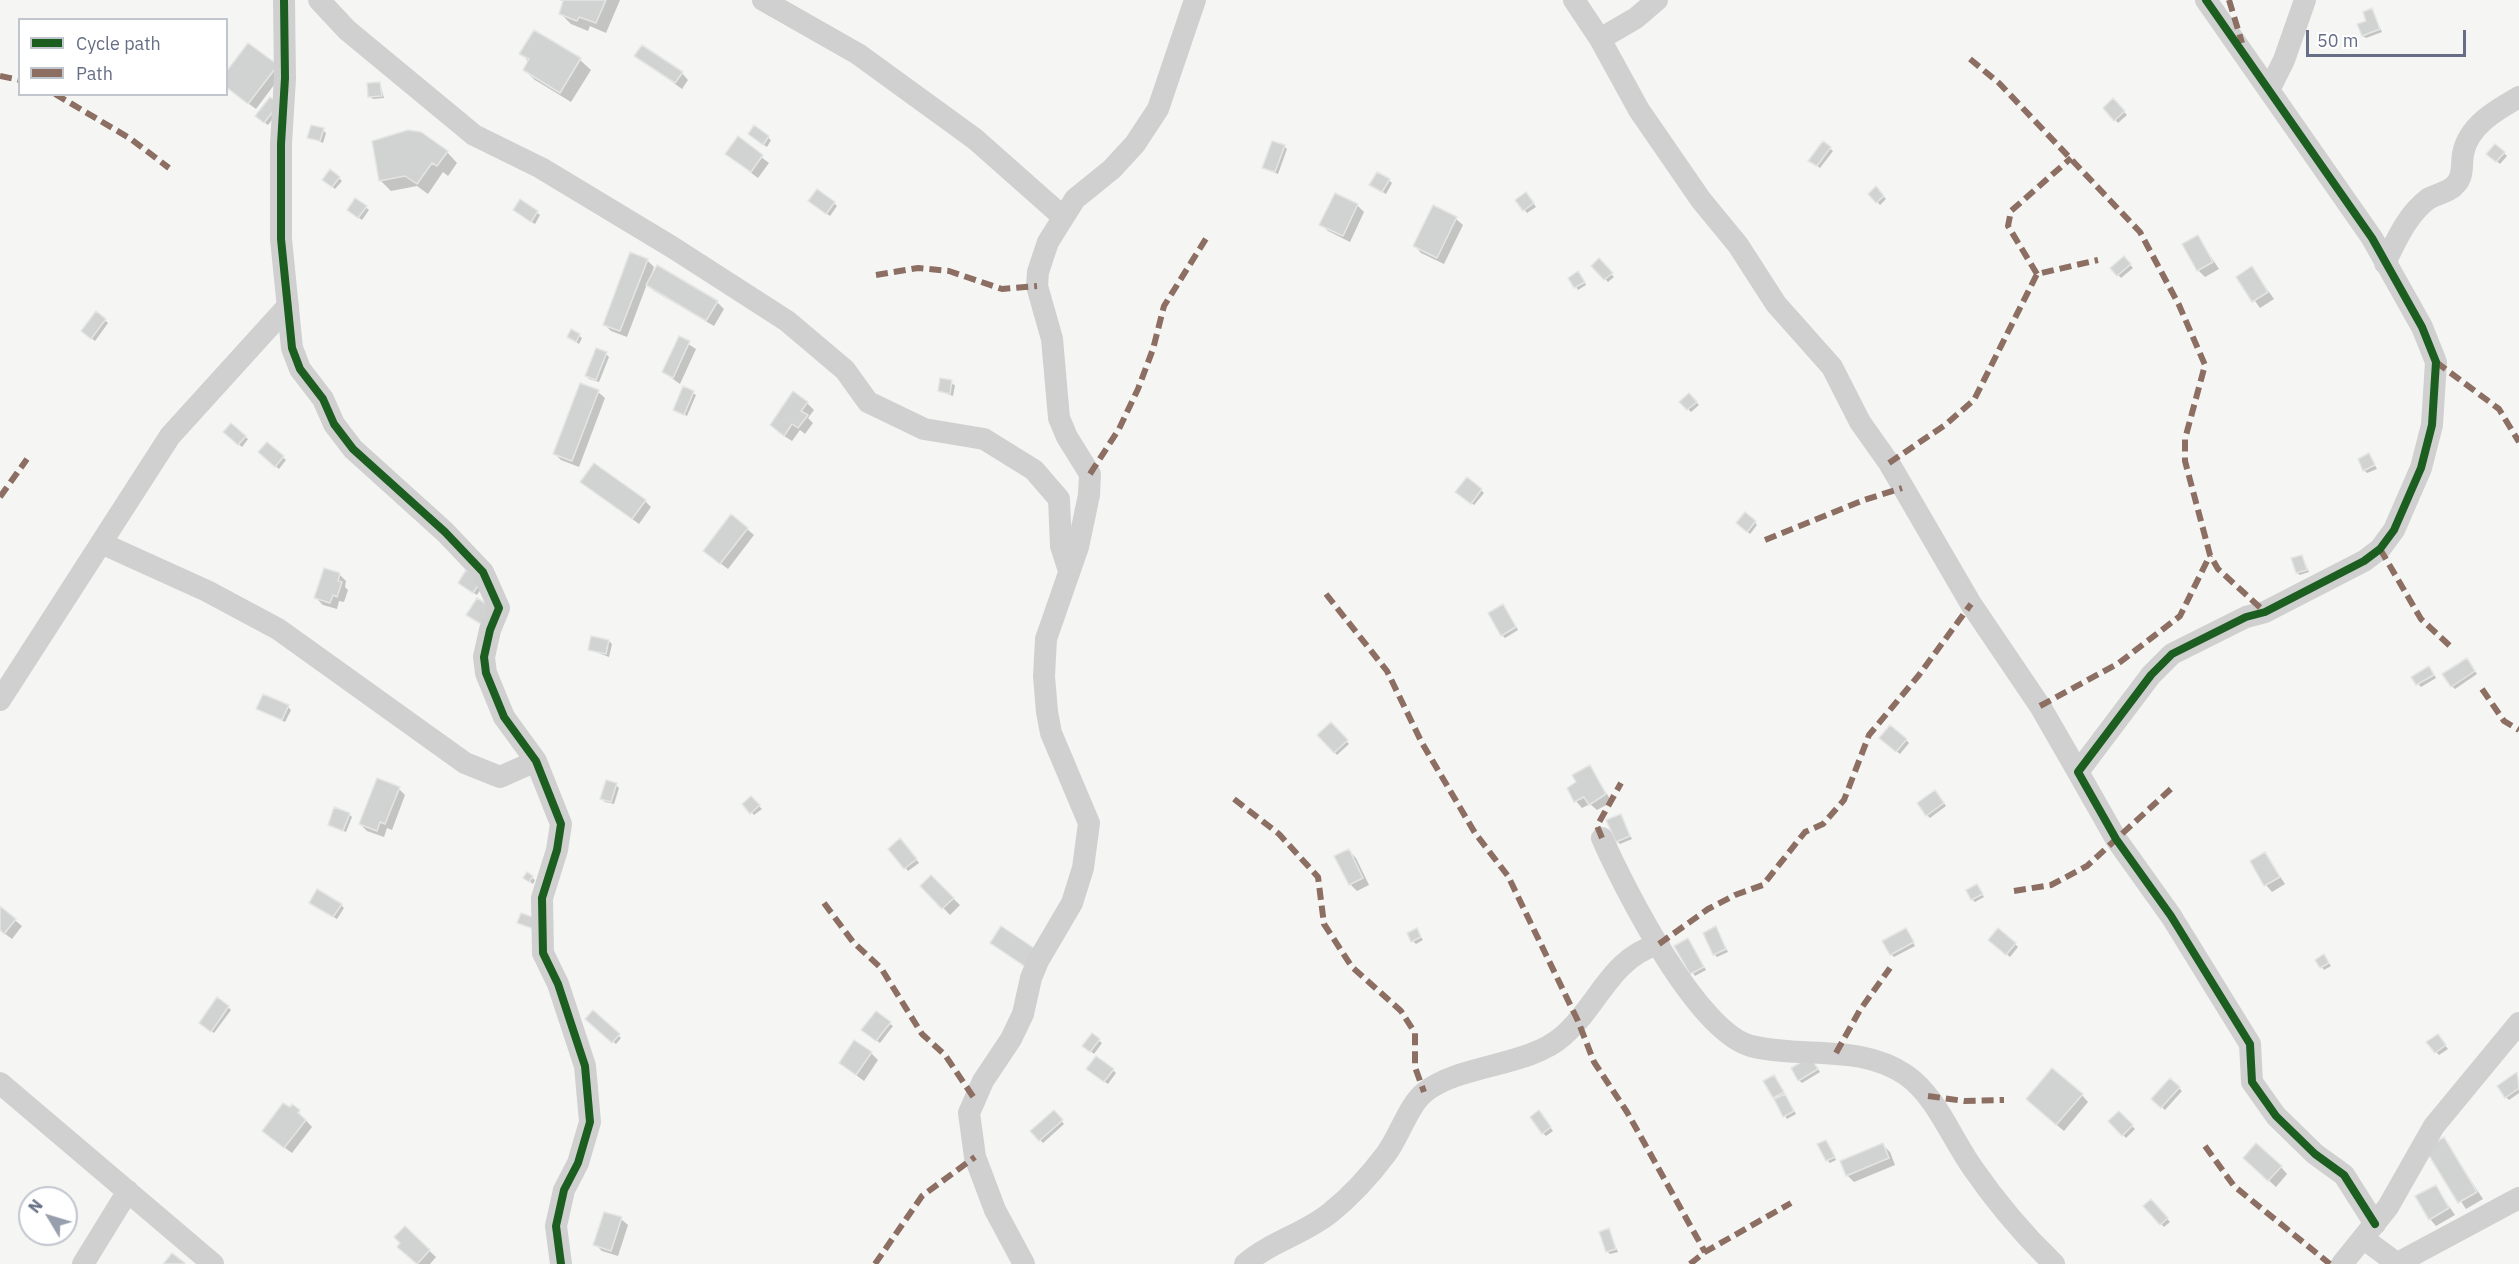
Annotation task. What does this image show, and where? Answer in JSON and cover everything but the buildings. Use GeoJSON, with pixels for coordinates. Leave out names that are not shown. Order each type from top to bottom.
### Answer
{"type":"FeatureCollection","features":[{"type":"Feature","properties":{"kind":"street"},"geometry":{"type":"LineString","coordinates":[[284,0],[285,78],[281,144],[281,239],[292,348],[300,369],[323,399],[334,424],[352,449],[445,532],[483,572],[497,598],[498,614],[490,630],[484,657],[486,673],[504,717],[536,761],[561,824],[557,850],[542,898],[543,953],[558,984],[585,1066],[590,1122],[582,1153],[564,1190],[556,1226],[561,1264]]}},
{"type":"Feature","properties":{"kind":"street"},"geometry":{"type":"LineString","coordinates":[[320,0],[347,30],[474,135],[541,168],[672,247],[787,321],[845,370],[868,402],[924,429],[984,439],[1034,470],[1059,499],[1061,546],[1069,571]]}},
{"type":"Feature","properties":{"kind":"street"},"geometry":{"type":"LineString","coordinates":[[763,0],[858,54],[975,138],[1062,216]]}},
{"type":"Feature","properties":{"kind":"street"},"geometry":{"type":"LineString","coordinates":[[1024,1264],[995,1210],[975,1157],[969,1113],[983,1081],[1011,1040],[1023,1014],[1031,978],[1072,903],[1083,868],[1089,823],[1051,733],[1044,676],[1047,639],[1069,571],[1089,495],[1090,474],[1067,437],[1059,418],[1052,339],[1037,286],[1039,263],[1062,216],[1075,198],[1112,169],[1135,144],[1158,109],[1195,0]]}},
{"type":"Feature","properties":{"kind":"street"},"geometry":{"type":"LineString","coordinates":[[1574,0],[1600,39],[1639,110],[1701,200],[1738,245],[1776,304],[1832,367],[1860,422],[1889,463],[1971,604],[2040,706],[2116,839],[2171,916],[2250,1044],[2252,1082],[2276,1116],[2316,1154],[2344,1175],[2370,1231],[2397,1264],[2519,1198]]}},
{"type":"Feature","properties":{"kind":"street"},"geometry":{"type":"LineString","coordinates":[[1600,39],[1636,18],[1657,0]]}},
{"type":"Feature","properties":{"kind":"street"},"geometry":{"type":"LineString","coordinates":[[2078,772],[2151,675],[2172,654],[2247,617],[2265,612],[2364,561],[2380,549],[2394,530],[2421,468],[2432,425],[2436,362],[2422,327],[2372,238],[2206,0]]}},
{"type":"Feature","properties":{"kind":"street"},"geometry":{"type":"LineString","coordinates":[[2270,90],[2284,60],[2305,0]]}},
{"type":"Feature","properties":{"kind":"street"},"geometry":{"type":"LineString","coordinates":[[2372,238],[2407,220],[2431,197],[2451,190],[2462,176],[2466,142],[2479,123],[2499,108],[2519,98]]}},
{"type":"Feature","properties":{"kind":"street"},"geometry":{"type":"LineString","coordinates":[[2385,262],[2407,220]]}},
{"type":"Feature","properties":{"kind":"street"},"geometry":{"type":"LineString","coordinates":[[0,700],[170,436],[288,306]]}},
{"type":"Feature","properties":{"kind":"street"},"geometry":{"type":"LineString","coordinates":[[101,543],[207,591],[278,629],[465,762],[500,777],[536,761]]}},
{"type":"Feature","properties":{"kind":"street"},"geometry":{"type":"LineString","coordinates":[[1602,838],[1644,922],[1708,1015],[1734,1038],[1750,1046],[1821,1051],[1882,1061],[1908,1076],[1928,1096],[1986,1187],[2024,1234],[2054,1264]]}},
{"type":"Feature","properties":{"kind":"street"},"geometry":{"type":"LineString","coordinates":[[1245,1264],[1259,1252],[1330,1214],[1387,1153],[1424,1092],[1450,1080],[1527,1054],[1562,1038],[1626,959],[1640,949],[1659,944]]}},
{"type":"Feature","properties":{"kind":"street"},"geometry":{"type":"LineString","coordinates":[[2342,1264],[2370,1231],[2404,1181],[2434,1126],[2519,1023]]}},
{"type":"Feature","properties":{"kind":"street"},"geometry":{"type":"LineString","coordinates":[[0,1083],[213,1264]]}},
{"type":"Feature","properties":{"kind":"street"},"geometry":{"type":"LineString","coordinates":[[83,1264],[128,1191]]}},
{"type":"Feature","properties":{"kind":"marked path"},"geometry":{"type":"LineString","coordinates":[[2229,0],[2242,43]]}},
{"type":"Feature","properties":{"kind":"marked path"},"geometry":{"type":"LineString","coordinates":[[1970,59],[1999,83],[2140,232],[2179,305],[2205,365],[2185,439],[2185,461],[2210,555],[2218,569],[2265,612]]}},
{"type":"Feature","properties":{"kind":"marked path"},"geometry":{"type":"LineString","coordinates":[[0,76],[18,80]]}},
{"type":"Feature","properties":{"kind":"marked path"},"geometry":{"type":"LineString","coordinates":[[58,96],[131,139],[169,168]]}},
{"type":"Feature","properties":{"kind":"marked path"},"geometry":{"type":"LineString","coordinates":[[2037,274],[2008,226],[2011,211],[2071,158]]}},
{"type":"Feature","properties":{"kind":"marked path"},"geometry":{"type":"LineString","coordinates":[[1090,474],[1119,429],[1138,389],[1153,349],[1164,306],[1207,237]]}},
{"type":"Feature","properties":{"kind":"marked path"},"geometry":{"type":"LineString","coordinates":[[1889,463],[1945,425],[1974,400],[2037,274],[2098,260]]}},
{"type":"Feature","properties":{"kind":"marked path"},"geometry":{"type":"LineString","coordinates":[[876,275],[918,268],[949,271],[1002,289],[1037,286]]}},
{"type":"Feature","properties":{"kind":"marked path"},"geometry":{"type":"LineString","coordinates":[[2436,362],[2499,409],[2519,442]]}},
{"type":"Feature","properties":{"kind":"marked path"},"geometry":{"type":"LineString","coordinates":[[0,497],[27,459]]}},
{"type":"Feature","properties":{"kind":"marked path"},"geometry":{"type":"LineString","coordinates":[[1765,540],[1864,500],[1902,488]]}},
{"type":"Feature","properties":{"kind":"marked path"},"geometry":{"type":"LineString","coordinates":[[2380,549],[2421,619],[2450,646]]}},
{"type":"Feature","properties":{"kind":"marked path"},"geometry":{"type":"LineString","coordinates":[[2040,706],[2119,663],[2180,616],[2210,555]]}},
{"type":"Feature","properties":{"kind":"marked path"},"geometry":{"type":"LineString","coordinates":[[1326,594],[1387,671],[1422,743],[1475,833],[1508,876],[1578,1021],[1594,1062],[1627,1112],[1705,1252]]}},
{"type":"Feature","properties":{"kind":"marked path"},"geometry":{"type":"LineString","coordinates":[[1659,944],[1708,909],[1735,895],[1763,885],[1805,832],[1823,824],[1844,800],[1869,735],[1919,675],[1971,604]]}},
{"type":"Feature","properties":{"kind":"marked path"},"geometry":{"type":"LineString","coordinates":[[2482,689],[2504,721],[2519,730]]}},
{"type":"Feature","properties":{"kind":"marked path"},"geometry":{"type":"LineString","coordinates":[[1602,838],[1597,826],[1621,783]]}},
{"type":"Feature","properties":{"kind":"marked path"},"geometry":{"type":"LineString","coordinates":[[2014,891],[2051,885],[2087,866],[2173,787]]}},
{"type":"Feature","properties":{"kind":"marked path"},"geometry":{"type":"LineString","coordinates":[[1234,799],[1279,834],[1318,877],[1324,924],[1352,967],[1401,1011],[1415,1033],[1415,1067],[1424,1092]]}},
{"type":"Feature","properties":{"kind":"marked path"},"geometry":{"type":"LineString","coordinates":[[824,903],[853,942],[881,968],[922,1034],[945,1055],[974,1098]]}},
{"type":"Feature","properties":{"kind":"marked path"},"geometry":{"type":"LineString","coordinates":[[1836,1053],[1860,1010],[1890,968]]}},
{"type":"Feature","properties":{"kind":"marked path"},"geometry":{"type":"LineString","coordinates":[[1928,1096],[1964,1101],[2004,1100]]}},
{"type":"Feature","properties":{"kind":"marked path"},"geometry":{"type":"LineString","coordinates":[[2205,1146],[2234,1186],[2330,1264]]}},
{"type":"Feature","properties":{"kind":"marked path"},"geometry":{"type":"LineString","coordinates":[[875,1264],[922,1196],[975,1157]]}},
{"type":"Feature","properties":{"kind":"marked path"},"geometry":{"type":"LineString","coordinates":[[1690,1264],[1705,1252],[1791,1203]]}},
{"type":"Feature","properties":{"kind":"cycle path"},"geometry":{"type":"LineString","coordinates":[[284,0],[285,78],[281,144],[281,239],[292,348],[300,369],[323,399],[334,424],[353,449],[445,532],[483,572],[499,608],[490,630],[484,657],[486,673],[504,717],[536,761],[561,824],[557,850],[542,898],[543,953],[558,984],[585,1066],[590,1122],[578,1163],[564,1190],[556,1226],[561,1264]]}},
{"type":"Feature","properties":{"kind":"cycle path"},"geometry":{"type":"LineString","coordinates":[[2206,0],[2372,238],[2422,327],[2436,362],[2432,425],[2421,468],[2394,530],[2380,549],[2364,561],[2265,612],[2246,617],[2172,654],[2151,675],[2078,772],[2116,839],[2171,916],[2250,1044],[2252,1082],[2276,1116],[2315,1154],[2344,1175],[2375,1224]]}}]}
